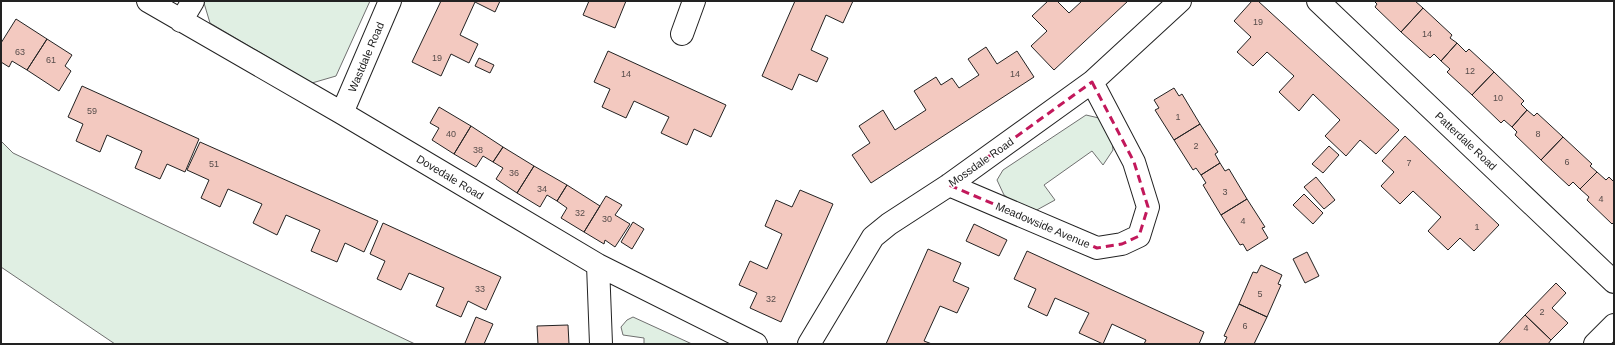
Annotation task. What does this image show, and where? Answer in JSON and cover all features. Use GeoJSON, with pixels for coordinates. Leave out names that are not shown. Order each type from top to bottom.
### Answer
{"type":"FeatureCollection","features":[{"type":"Feature","properties":{"kind":"street","name":"Dovedale Road"},"geometry":{"type":"LineString","coordinates":[[148,1],[342,113],[598,265],[756,344]]}},
{"type":"Feature","properties":{"kind":"street"},"geometry":{"type":"LineString","coordinates":[[181,20],[193,1]]}},
{"type":"Feature","properties":{"kind":"street","name":"Wastdale Road"},"geometry":{"type":"LineString","coordinates":[[342,113],[390,1]]}},
{"type":"Feature","properties":{"kind":"street"},"geometry":{"type":"LineString","coordinates":[[682,34],[694,1]]}},
{"type":"Feature","properties":{"kind":"street","name":"Mossdale Road"},"geometry":{"type":"LineString","coordinates":[[809,344],[873,237],[889,224],[949,185],[1092,82],[1180,1]]}},
{"type":"Feature","properties":{"kind":"street","name":"Patterdale Road"},"geometry":{"type":"LineString","coordinates":[[1318,1],[1614,282]]}},
{"type":"Feature","properties":{"kind":"street","name":"Meadowside Avenue"},"geometry":{"type":"LineString","coordinates":[[949,185],[1097,248],[1122,244],[1139,236],[1148,207],[1134,162],[1092,82]]}},
{"type":"Feature","properties":{"kind":"street"},"geometry":{"type":"LineString","coordinates":[[598,265],[601,344]]}},
{"type":"Feature","properties":{"kind":"street"},"geometry":{"type":"LineString","coordinates":[[1595,344],[1614,325]]}},
{"type":"Feature","properties":{"kind":"highlighted area"},"geometry":{"type":"Polygon","coordinates":[[[1092,82],[1134,162],[1148,207],[1139,236],[1122,244],[1097,248],[949,185],[1092,82]]]}},
{"type":"Feature","properties":{"kind":"green space"},"geometry":{"type":"Polygon","coordinates":[[[205,1],[370,1],[336,76],[312,83],[210,23],[204,3],[205,1]]]}},
{"type":"Feature","properties":{"kind":"green space"},"geometry":{"type":"Polygon","coordinates":[[[1086,115],[1099,118],[1111,132],[1113,150],[1103,165],[1092,151],[1044,185],[1055,200],[1035,211],[1023,208],[1004,195],[997,180],[1003,170],[1086,115]]]}},
{"type":"Feature","properties":{"kind":"green space"},"geometry":{"type":"Polygon","coordinates":[[[1,141],[13,153],[415,344],[115,344],[1,267],[1,141]]]}},
{"type":"Feature","properties":{"kind":"green space"},"geometry":{"type":"Polygon","coordinates":[[[633,317],[692,344],[644,344],[644,338],[623,335],[621,327],[627,320],[633,317]]]}},
{"type":"Feature","properties":{"kind":"building"},"geometry":{"type":"Polygon","coordinates":[[[441,1],[500,1],[495,12],[475,2],[460,35],[478,44],[469,63],[451,54],[441,76],[412,62],[441,1]]]}},
{"type":"Feature","properties":{"kind":"building"},"geometry":{"type":"Polygon","coordinates":[[[589,1],[626,1],[615,28],[583,15],[589,1]]]}},
{"type":"Feature","properties":{"kind":"building"},"geometry":{"type":"Polygon","coordinates":[[[795,1],[853,1],[843,23],[826,15],[811,50],[828,58],[817,82],[799,74],[792,90],[762,76],[795,1]]]}},
{"type":"Feature","properties":{"kind":"building"},"geometry":{"type":"Polygon","coordinates":[[[1048,1],[1057,1],[1069,13],[1082,1],[1128,1],[1054,70],[1031,46],[1047,31],[1032,16],[1048,1]]]}},
{"type":"Feature","properties":{"kind":"building"},"geometry":{"type":"Polygon","coordinates":[[[1252,1],[1258,1],[1399,130],[1376,154],[1360,140],[1346,156],[1325,136],[1340,120],[1313,94],[1299,111],[1279,92],[1294,76],[1267,52],[1253,66],[1237,52],[1251,37],[1234,21],[1252,1]]]}},
{"type":"Feature","properties":{"kind":"building"},"geometry":{"type":"Polygon","coordinates":[[[1374,1],[1415,1],[1423,8],[1401,32],[1375,7],[1377,4],[1374,1]]]}},
{"type":"Feature","properties":{"kind":"building"},"geometry":{"type":"Polygon","coordinates":[[[1423,8],[1452,35],[1450,38],[1457,43],[1441,61],[1434,54],[1430,58],[1401,32],[1423,8]]]}},
{"type":"Feature","properties":{"kind":"building"},"geometry":{"type":"Polygon","coordinates":[[[16,19],[47,39],[27,70],[12,61],[9,67],[1,62],[1,43],[16,19]]]}},
{"type":"Feature","properties":{"kind":"building"},"geometry":{"type":"Polygon","coordinates":[[[47,39],[72,55],[65,66],[71,71],[59,91],[27,70],[47,39]]]}},
{"type":"Feature","properties":{"kind":"building"},"geometry":{"type":"Polygon","coordinates":[[[1457,43],[1466,52],[1469,49],[1494,72],[1472,95],[1447,72],[1450,69],[1441,61],[1457,43]]]}},
{"type":"Feature","properties":{"kind":"building"},"geometry":{"type":"Polygon","coordinates":[[[986,47],[997,64],[1017,51],[1034,77],[871,183],[852,155],[870,143],[859,126],[883,110],[895,130],[926,110],[914,91],[936,77],[941,85],[952,78],[959,88],[979,75],[968,59],[986,47]]]}},
{"type":"Feature","properties":{"kind":"building"},"geometry":{"type":"Polygon","coordinates":[[[608,51],[726,105],[711,137],[694,129],[687,145],[661,133],[669,117],[634,101],[626,118],[602,107],[610,89],[594,82],[608,51]]]}},
{"type":"Feature","properties":{"kind":"building"},"geometry":{"type":"Polygon","coordinates":[[[479,58],[494,65],[490,73],[475,66],[479,58]]]}},
{"type":"Feature","properties":{"kind":"building"},"geometry":{"type":"Polygon","coordinates":[[[1494,72],[1524,101],[1521,104],[1527,110],[1512,127],[1504,120],[1501,123],[1472,95],[1494,72]]]}},
{"type":"Feature","properties":{"kind":"building"},"geometry":{"type":"Polygon","coordinates":[[[82,86],[199,139],[185,172],[167,164],[160,179],[135,168],[142,151],[107,135],[100,152],[76,141],[83,124],[68,117],[82,86]]]}},
{"type":"Feature","properties":{"kind":"building"},"geometry":{"type":"Polygon","coordinates":[[[1174,88],[1179,96],[1182,94],[1200,124],[1174,140],[1155,110],[1159,108],[1154,100],[1174,88]]]}},
{"type":"Feature","properties":{"kind":"building"},"geometry":{"type":"Polygon","coordinates":[[[439,107],[471,126],[454,154],[432,140],[439,128],[430,123],[439,107]]]}},
{"type":"Feature","properties":{"kind":"building"},"geometry":{"type":"Polygon","coordinates":[[[1527,110],[1534,116],[1537,113],[1563,137],[1541,160],[1515,135],[1517,132],[1512,127],[1527,110]]]}},
{"type":"Feature","properties":{"kind":"building"},"geometry":{"type":"Polygon","coordinates":[[[1200,124],[1218,152],[1215,154],[1220,163],[1201,175],[1196,168],[1193,170],[1174,140],[1200,124]]]}},
{"type":"Feature","properties":{"kind":"building"},"geometry":{"type":"Polygon","coordinates":[[[471,126],[503,147],[493,162],[483,156],[476,167],[454,154],[471,126]]]}},
{"type":"Feature","properties":{"kind":"building"},"geometry":{"type":"Polygon","coordinates":[[[1405,136],[1499,225],[1474,251],[1460,238],[1448,250],[1428,231],[1441,217],[1413,191],[1400,204],[1381,186],[1394,172],[1382,161],[1405,136]]]}},
{"type":"Feature","properties":{"kind":"building"},"geometry":{"type":"Polygon","coordinates":[[[1563,137],[1592,164],[1590,166],[1597,172],[1580,189],[1573,182],[1569,186],[1541,160],[1563,137]]]}},
{"type":"Feature","properties":{"kind":"building"},"geometry":{"type":"Polygon","coordinates":[[[200,142],[378,221],[364,252],[345,243],[337,262],[311,251],[320,230],[286,215],[277,235],[253,223],[262,204],[228,189],[220,207],[201,198],[209,180],[187,170],[200,142]]]}},
{"type":"Feature","properties":{"kind":"building"},"geometry":{"type":"Polygon","coordinates":[[[1329,146],[1339,155],[1323,173],[1312,164],[1329,146]]]}},
{"type":"Feature","properties":{"kind":"building"},"geometry":{"type":"Polygon","coordinates":[[[503,147],[534,166],[517,193],[496,179],[503,168],[493,162],[503,147]]]}},
{"type":"Feature","properties":{"kind":"building"},"geometry":{"type":"Polygon","coordinates":[[[1220,163],[1225,171],[1229,169],[1247,199],[1221,215],[1203,185],[1206,183],[1201,175],[1220,163]]]}},
{"type":"Feature","properties":{"kind":"building"},"geometry":{"type":"Polygon","coordinates":[[[534,166],[567,185],[557,201],[547,195],[540,207],[517,193],[534,166]]]}},
{"type":"Feature","properties":{"kind":"building"},"geometry":{"type":"Polygon","coordinates":[[[1597,172],[1606,180],[1609,177],[1614,182],[1614,222],[1612,224],[1587,200],[1589,197],[1580,189],[1597,172]]]}},
{"type":"Feature","properties":{"kind":"building"},"geometry":{"type":"Polygon","coordinates":[[[1316,177],[1335,200],[1324,209],[1304,187],[1316,177]]]}},
{"type":"Feature","properties":{"kind":"building"},"geometry":{"type":"Polygon","coordinates":[[[567,185],[600,206],[584,232],[561,218],[567,208],[557,201],[567,185]]]}},
{"type":"Feature","properties":{"kind":"building"},"geometry":{"type":"Polygon","coordinates":[[[800,190],[833,204],[781,322],[750,308],[757,293],[739,285],[750,261],[767,269],[782,234],[765,226],[776,200],[792,207],[800,190]]]}},
{"type":"Feature","properties":{"kind":"building"},"geometry":{"type":"Polygon","coordinates":[[[1304,194],[1323,213],[1313,224],[1293,205],[1304,194]]]}},
{"type":"Feature","properties":{"kind":"building"},"geometry":{"type":"Polygon","coordinates":[[[606,196],[622,205],[615,215],[630,224],[615,247],[605,240],[604,244],[584,232],[606,196]]]}},
{"type":"Feature","properties":{"kind":"building"},"geometry":{"type":"Polygon","coordinates":[[[1247,199],[1265,227],[1262,228],[1268,238],[1247,251],[1243,244],[1240,245],[1221,215],[1247,199]]]}},
{"type":"Feature","properties":{"kind":"building"},"geometry":{"type":"Polygon","coordinates":[[[633,222],[644,229],[632,249],[621,242],[633,222]]]}},
{"type":"Feature","properties":{"kind":"building"},"geometry":{"type":"Polygon","coordinates":[[[383,223],[501,277],[486,310],[468,301],[461,317],[436,306],[444,288],[409,273],[401,290],[377,279],[385,261],[370,254],[383,223]]]}},
{"type":"Feature","properties":{"kind":"building"},"geometry":{"type":"Polygon","coordinates":[[[974,224],[1007,240],[999,256],[966,241],[974,224]]]}},
{"type":"Feature","properties":{"kind":"building"},"geometry":{"type":"Polygon","coordinates":[[[928,249],[961,263],[953,281],[969,288],[957,313],[940,306],[924,341],[932,344],[886,344],[928,249]]]}},
{"type":"Feature","properties":{"kind":"building"},"geometry":{"type":"Polygon","coordinates":[[[1027,251],[1204,332],[1199,344],[1144,344],[1146,340],[1112,324],[1103,344],[1079,333],[1089,313],[1055,298],[1047,316],[1028,307],[1036,289],[1014,279],[1027,251]]]}},
{"type":"Feature","properties":{"kind":"building"},"geometry":{"type":"Polygon","coordinates":[[[1307,252],[1319,276],[1305,283],[1293,259],[1307,252]]]}},
{"type":"Feature","properties":{"kind":"building"},"geometry":{"type":"Polygon","coordinates":[[[1261,265],[1282,275],[1278,284],[1281,285],[1267,317],[1239,304],[1253,272],[1257,273],[1261,265]]]}},
{"type":"Feature","properties":{"kind":"building"},"geometry":{"type":"Polygon","coordinates":[[[1556,283],[1566,293],[1552,308],[1568,323],[1551,340],[1525,315],[1556,283]]]}},
{"type":"Feature","properties":{"kind":"building"},"geometry":{"type":"Polygon","coordinates":[[[1239,304],[1267,317],[1254,344],[1224,344],[1227,337],[1224,336],[1239,304]]]}},
{"type":"Feature","properties":{"kind":"building"},"geometry":{"type":"Polygon","coordinates":[[[1525,315],[1551,340],[1548,344],[1498,344],[1525,315]]]}},
{"type":"Feature","properties":{"kind":"building"},"geometry":{"type":"Polygon","coordinates":[[[476,317],[493,324],[484,344],[465,343],[476,317]]]}},
{"type":"Feature","properties":{"kind":"building"},"geometry":{"type":"Polygon","coordinates":[[[568,325],[569,344],[538,344],[537,326],[568,325]]]}}]}
